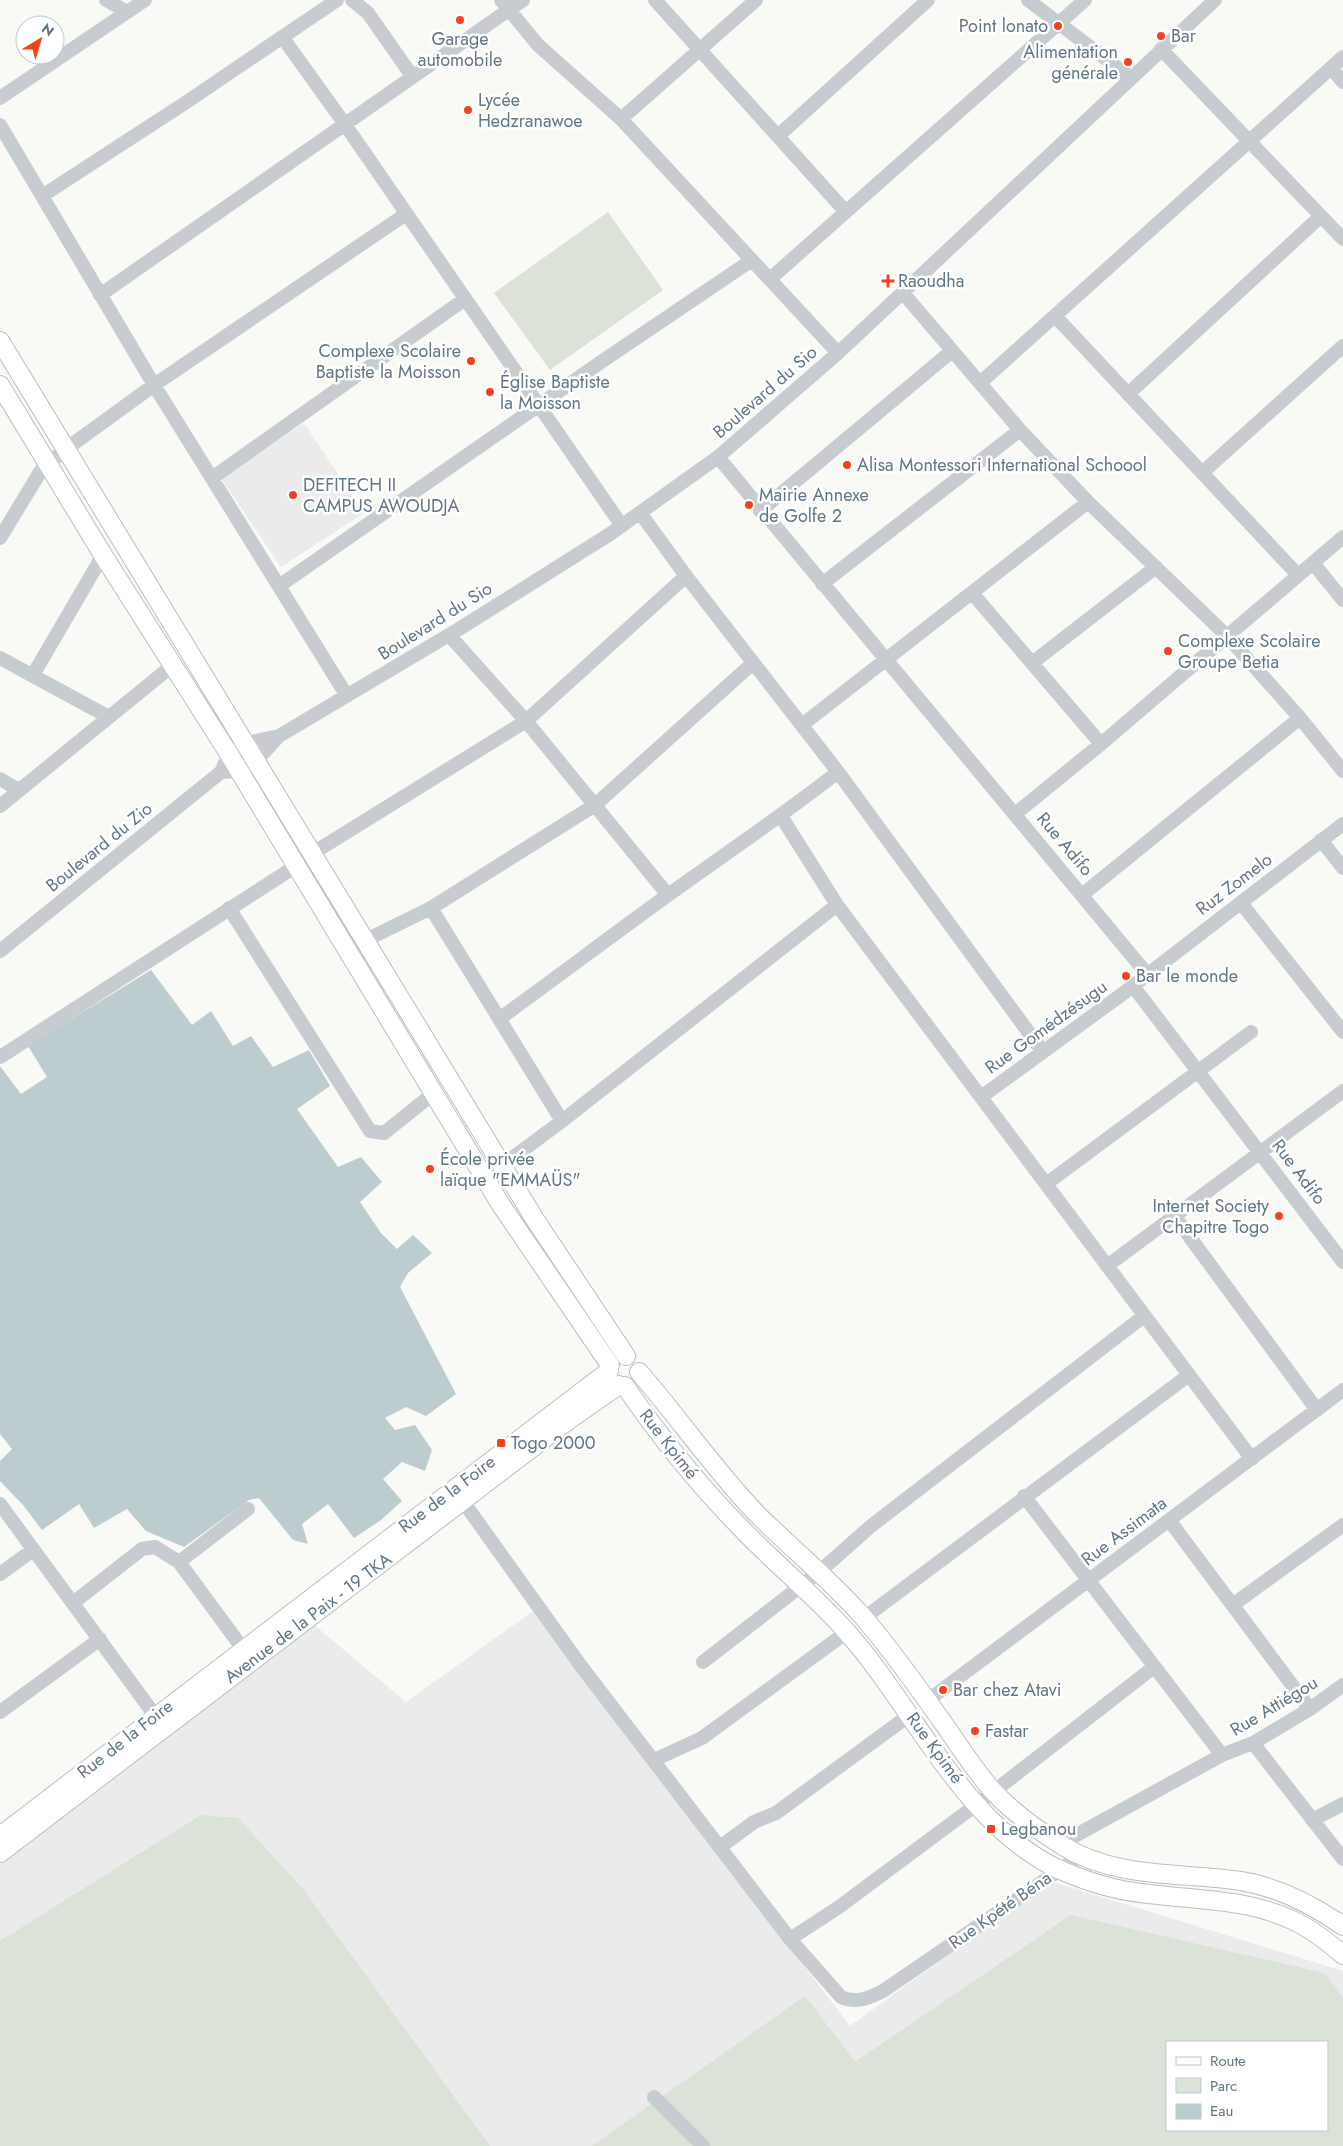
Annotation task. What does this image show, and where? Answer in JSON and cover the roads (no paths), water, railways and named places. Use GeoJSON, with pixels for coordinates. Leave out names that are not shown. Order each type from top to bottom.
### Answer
{"type":"FeatureCollection","features":[{"type":"Feature","properties":{"kind":"main road"},"geometry":{"type":"LineString","coordinates":[[0,341],[534,1218],[626,1356],[637,1363],[639,1372],[736,1490],[864,1618],[927,1700],[993,1792],[1017,1813],[1060,1844],[1080,1856],[1160,1875],[1240,1881],[1264,1886],[1296,1898],[1343,1926]]}},
{"type":"Feature","properties":{"kind":"main road","name":"Rue Kpimé"},"geometry":{"type":"LineString","coordinates":[[0,385],[103,555],[229,754],[515,1228],[616,1377],[711,1496],[741,1529],[803,1585],[847,1632],[976,1804],[1010,1837],[1059,1869],[1104,1885],[1137,1893],[1237,1904],[1271,1912],[1308,1929],[1343,1955]]}},
{"type":"Feature","properties":{"kind":"main road"},"geometry":{"type":"LineString","coordinates":[[626,1356],[617,1358],[616,1377],[634,1382],[639,1372]]}},
{"type":"Feature","properties":{"kind":"main road","name":"Avenue de la Paix - 19 TKA"},"geometry":{"type":"LineString","coordinates":[[0,1853],[160,1721],[462,1500],[616,1377]]}},
{"type":"Feature","properties":{"kind":"main road","name":"Rue de la Foire"},"geometry":{"type":"LineString","coordinates":[[0,1836],[160,1721],[243,1649],[616,1377]]}},
{"type":"Feature","properties":{"kind":"street"},"geometry":{"type":"LineString","coordinates":[[106,0],[127,12]]}},
{"type":"Feature","properties":{"kind":"street"},"geometry":{"type":"LineString","coordinates":[[0,98],[145,0]]}},
{"type":"Feature","properties":{"kind":"street"},"geometry":{"type":"LineString","coordinates":[[42,196],[283,38],[337,0]]}},
{"type":"Feature","properties":{"kind":"street"},"geometry":{"type":"LineString","coordinates":[[352,0],[366,4],[412,76]]}},
{"type":"Feature","properties":{"kind":"street"},"geometry":{"type":"LineString","coordinates":[[100,294],[412,76],[504,5],[523,0]]}},
{"type":"Feature","properties":{"kind":"street"},"geometry":{"type":"LineString","coordinates":[[655,0],[846,212]]}},
{"type":"Feature","properties":{"kind":"street"},"geometry":{"type":"LineString","coordinates":[[620,119],[756,0]]}},
{"type":"Feature","properties":{"kind":"street"},"geometry":{"type":"LineString","coordinates":[[778,136],[928,0]]}},
{"type":"Feature","properties":{"kind":"street"},"geometry":{"type":"LineString","coordinates":[[1028,0],[1131,78]]}},
{"type":"Feature","properties":{"kind":"street"},"geometry":{"type":"LineString","coordinates":[[770,279],[1085,0]]}},
{"type":"Feature","properties":{"kind":"street","name":"Boulevard du Sio"},"geometry":{"type":"LineString","coordinates":[[229,754],[247,744],[279,736],[449,635],[641,514],[718,457],[838,353],[1215,0]]}},
{"type":"Feature","properties":{"kind":"street"},"geometry":{"type":"LineString","coordinates":[[504,5],[538,45],[620,119],[838,353]]}},
{"type":"Feature","properties":{"kind":"street"},"geometry":{"type":"LineString","coordinates":[[283,38],[344,123],[622,526]]}},
{"type":"Feature","properties":{"kind":"street"},"geometry":{"type":"LineString","coordinates":[[1161,49],[1343,239]]}},
{"type":"Feature","properties":{"kind":"street"},"geometry":{"type":"LineString","coordinates":[[980,383],[1343,57]]}},
{"type":"Feature","properties":{"kind":"street"},"geometry":{"type":"LineString","coordinates":[[1331,68],[1343,82]]}},
{"type":"Feature","properties":{"kind":"street"},"geometry":{"type":"LineString","coordinates":[[0,125],[154,385],[348,696]]}},
{"type":"Feature","properties":{"kind":"street"},"geometry":{"type":"LineString","coordinates":[[0,538],[37,476],[48,463],[66,448],[154,385],[406,214]]}},
{"type":"Feature","properties":{"kind":"street"},"geometry":{"type":"LineString","coordinates":[[1128,394],[1321,216]]}},
{"type":"Feature","properties":{"kind":"street"},"geometry":{"type":"LineString","coordinates":[[279,586],[372,523],[539,404],[752,260]]}},
{"type":"Feature","properties":{"kind":"street"},"geometry":{"type":"LineString","coordinates":[[903,293],[1020,430],[1088,502],[1227,636],[1300,718],[1343,771]]}},
{"type":"Feature","properties":{"kind":"street"},"geometry":{"type":"LineString","coordinates":[[212,478],[465,299]]}},
{"type":"Feature","properties":{"kind":"street"},"geometry":{"type":"LineString","coordinates":[[1055,316],[1298,575]]}},
{"type":"Feature","properties":{"kind":"street"},"geometry":{"type":"LineString","coordinates":[[1202,473],[1343,346]]}},
{"type":"Feature","properties":{"kind":"street"},"geometry":{"type":"LineString","coordinates":[[760,511],[952,352]]}},
{"type":"Feature","properties":{"kind":"street"},"geometry":{"type":"LineString","coordinates":[[822,584],[1020,430]]}},
{"type":"Feature","properties":{"kind":"street","name":"Rue Adifo"},"geometry":{"type":"LineString","coordinates":[[718,457],[760,511],[1147,974]]}},
{"type":"Feature","properties":{"kind":"street"},"geometry":{"type":"LineString","coordinates":[[802,725],[973,594],[1088,502]]}},
{"type":"Feature","properties":{"kind":"street"},"geometry":{"type":"LineString","coordinates":[[641,514],[686,576],[838,772],[1043,1052]]}},
{"type":"Feature","properties":{"kind":"street"},"geometry":{"type":"LineString","coordinates":[[1015,814],[1101,744],[1343,537]]}},
{"type":"Feature","properties":{"kind":"street"},"geometry":{"type":"LineString","coordinates":[[33,675],[103,555]]}},
{"type":"Feature","properties":{"kind":"street"},"geometry":{"type":"LineString","coordinates":[[1313,563],[1343,600]]}},
{"type":"Feature","properties":{"kind":"street"},"geometry":{"type":"LineString","coordinates":[[1032,663],[1156,567]]}},
{"type":"Feature","properties":{"kind":"street"},"geometry":{"type":"LineString","coordinates":[[313,854],[526,721],[686,576]]}},
{"type":"Feature","properties":{"kind":"street"},"geometry":{"type":"LineString","coordinates":[[973,594],[1101,744]]}},
{"type":"Feature","properties":{"kind":"street"},"geometry":{"type":"LineString","coordinates":[[449,635],[526,721],[668,895]]}},
{"type":"Feature","properties":{"kind":"street"},"geometry":{"type":"LineString","coordinates":[[0,658],[107,716]]}},
{"type":"Feature","properties":{"kind":"street"},"geometry":{"type":"LineString","coordinates":[[366,940],[431,908],[595,805],[753,663]]}},
{"type":"Feature","properties":{"kind":"street"},"geometry":{"type":"LineString","coordinates":[[0,806],[107,716],[173,665]]}},
{"type":"Feature","properties":{"kind":"street"},"geometry":{"type":"LineString","coordinates":[[1082,895],[1300,718]]}},
{"type":"Feature","properties":{"kind":"street","name":"Boulevard du Sio"},"geometry":{"type":"LineString","coordinates":[[239,772],[256,760],[279,736]]}},
{"type":"Feature","properties":{"kind":"street","name":"Boulevard du Zio"},"geometry":{"type":"LineString","coordinates":[[0,951],[221,772],[229,754]]}},
{"type":"Feature","properties":{"kind":"street"},"geometry":{"type":"LineString","coordinates":[[221,772],[239,772]]}},
{"type":"Feature","properties":{"kind":"street"},"geometry":{"type":"LineString","coordinates":[[499,1019],[838,772]]}},
{"type":"Feature","properties":{"kind":"street"},"geometry":{"type":"LineString","coordinates":[[0,779],[19,790]]}},
{"type":"Feature","properties":{"kind":"street"},"geometry":{"type":"LineString","coordinates":[[780,816],[837,906],[1252,1459]]}},
{"type":"Feature","properties":{"kind":"street","name":"Ruz Zomelo"},"geometry":{"type":"LineString","coordinates":[[1147,974],[1343,824]]}},
{"type":"Feature","properties":{"kind":"street"},"geometry":{"type":"LineString","coordinates":[[1321,840],[1343,868]]}},
{"type":"Feature","properties":{"kind":"street"},"geometry":{"type":"LineString","coordinates":[[0,1057],[296,866]]}},
{"type":"Feature","properties":{"kind":"street"},"geometry":{"type":"LineString","coordinates":[[1241,903],[1343,1032]]}},
{"type":"Feature","properties":{"kind":"street"},"geometry":{"type":"LineString","coordinates":[[484,1175],[503,1165],[562,1121],[837,906]]}},
{"type":"Feature","properties":{"kind":"street"},"geometry":{"type":"LineString","coordinates":[[230,908],[370,1131],[384,1133],[434,1093]]}},
{"type":"Feature","properties":{"kind":"street"},"geometry":{"type":"LineString","coordinates":[[431,908],[562,1121]]}},
{"type":"Feature","properties":{"kind":"street"},"geometry":{"type":"LineString","coordinates":[[1133,986],[1147,974]]}},
{"type":"Feature","properties":{"kind":"street","name":"Rue Adifo"},"geometry":{"type":"LineString","coordinates":[[1133,986],[1199,1070],[1342,1260]]}},
{"type":"Feature","properties":{"kind":"street","name":"Rue Gomédzésugu"},"geometry":{"type":"LineString","coordinates":[[981,1097],[1133,986]]}},
{"type":"Feature","properties":{"kind":"street"},"geometry":{"type":"LineString","coordinates":[[1046,1184],[1251,1032]]}},
{"type":"Feature","properties":{"kind":"street"},"geometry":{"type":"LineString","coordinates":[[1107,1266],[1343,1091]]}},
{"type":"Feature","properties":{"kind":"street"},"geometry":{"type":"LineString","coordinates":[[1175,1217],[1317,1410]]}},
{"type":"Feature","properties":{"kind":"street"},"geometry":{"type":"LineString","coordinates":[[703,1662],[803,1585],[871,1526],[1144,1316]]}},
{"type":"Feature","properties":{"kind":"street"},"geometry":{"type":"LineString","coordinates":[[864,1618],[1024,1496],[1189,1374]]}},
{"type":"Feature","properties":{"kind":"street","name":"Rue Assimata"},"geometry":{"type":"LineString","coordinates":[[927,1700],[1088,1582],[1343,1390]]}},
{"type":"Feature","properties":{"kind":"street"},"geometry":{"type":"LineString","coordinates":[[1024,1496],[1222,1755]]}},
{"type":"Feature","properties":{"kind":"street"},"geometry":{"type":"LineString","coordinates":[[462,1500],[581,1666],[790,1939],[840,1907],[993,1792],[1154,1667]]}},
{"type":"Feature","properties":{"kind":"street"},"geometry":{"type":"LineString","coordinates":[[0,1504],[160,1721]]}},
{"type":"Feature","properties":{"kind":"street"},"geometry":{"type":"LineString","coordinates":[[179,1562],[248,1509]]}},
{"type":"Feature","properties":{"kind":"street"},"geometry":{"type":"LineString","coordinates":[[1170,1520],[1310,1709]]}},
{"type":"Feature","properties":{"kind":"street"},"geometry":{"type":"LineString","coordinates":[[1234,1604],[1343,1525]]}},
{"type":"Feature","properties":{"kind":"street"},"geometry":{"type":"LineString","coordinates":[[73,1603],[142,1549],[155,1547],[179,1562],[243,1649]]}},
{"type":"Feature","properties":{"kind":"street"},"geometry":{"type":"LineString","coordinates":[[0,1574],[33,1550]]}},
{"type":"Feature","properties":{"kind":"street"},"geometry":{"type":"LineString","coordinates":[[654,1760],[702,1738],[847,1632]]}},
{"type":"Feature","properties":{"kind":"street"},"geometry":{"type":"LineString","coordinates":[[0,1712],[100,1640]]}},
{"type":"Feature","properties":{"kind":"street","name":"Rue Attiégou"},"geometry":{"type":"LineString","coordinates":[[1060,1844],[1222,1755],[1253,1744],[1310,1709],[1343,1685]]}},
{"type":"Feature","properties":{"kind":"street"},"geometry":{"type":"LineString","coordinates":[[720,1847],[754,1822],[776,1813],[910,1714]]}},
{"type":"Feature","properties":{"kind":"street"},"geometry":{"type":"LineString","coordinates":[[1253,1744],[1343,1859]]}},
{"type":"Feature","properties":{"kind":"street"},"geometry":{"type":"LineString","coordinates":[[1312,1820],[1343,1804]]}},
{"type":"Feature","properties":{"kind":"street","name":"Rue Kpété Béna"},"geometry":{"type":"LineString","coordinates":[[790,1939],[835,1992],[848,2000],[860,2001],[883,1991],[1080,1856]]}},
{"type":"Feature","properties":{"kind":"street"},"geometry":{"type":"LineString","coordinates":[[654,2097],[703,2146]]}},
{"type":"Feature","properties":{"kind":"water"},"geometry":{"type":"Polygon","coordinates":[[[151,970],[192,1025],[211,1011],[233,1046],[251,1036],[273,1067],[309,1050],[330,1086],[297,1109],[338,1167],[361,1157],[382,1182],[360,1202],[381,1233],[397,1249],[413,1235],[432,1253],[408,1273],[400,1287],[456,1394],[426,1416],[406,1407],[385,1418],[395,1430],[415,1425],[432,1450],[425,1471],[402,1462],[383,1479],[402,1501],[381,1520],[354,1538],[328,1504],[302,1524],[308,1544],[293,1540],[259,1498],[249,1500],[184,1547],[146,1531],[127,1509],[94,1528],[79,1504],[42,1530],[23,1505],[0,1481],[0,1461],[12,1449],[0,1434],[0,1066],[21,1094],[47,1077],[28,1046],[151,970]]]}},
{"type":"Feature","properties":{"kind":"place","name":"Garage automobile"},"geometry":{"type":"Point","coordinates":[460,20]}},
{"type":"Feature","properties":{"kind":"place","name":"Point lonato"},"geometry":{"type":"Point","coordinates":[1058,26]}},
{"type":"Feature","properties":{"kind":"place","name":"Bar"},"geometry":{"type":"Point","coordinates":[1161,36]}},
{"type":"Feature","properties":{"kind":"place","name":"Alimentation générale"},"geometry":{"type":"Point","coordinates":[1128,62]}},
{"type":"Feature","properties":{"kind":"place","name":"Lycée Hedzranawoe"},"geometry":{"type":"Point","coordinates":[468,110]}},
{"type":"Feature","properties":{"kind":"place","name":"Raoudha"},"geometry":{"type":"Point","coordinates":[888,281]}},
{"type":"Feature","properties":{"kind":"place","name":"Complexe Scolaire Baptiste la Moisson"},"geometry":{"type":"Point","coordinates":[471,361]}},
{"type":"Feature","properties":{"kind":"place","name":"Église Baptiste la Moisson"},"geometry":{"type":"Point","coordinates":[490,392]}},
{"type":"Feature","properties":{"kind":"place","name":"Alisa Montessori International Schoool"},"geometry":{"type":"Point","coordinates":[847,465]}},
{"type":"Feature","properties":{"kind":"place","name":"DEFITECH II CAMPUS AWOUDJA"},"geometry":{"type":"Point","coordinates":[293,495]}},
{"type":"Feature","properties":{"kind":"place","name":"Mairie Annexe de Golfe 2"},"geometry":{"type":"Point","coordinates":[749,505]}},
{"type":"Feature","properties":{"kind":"place","name":"Complexe Scolaire Groupe Betia"},"geometry":{"type":"Point","coordinates":[1168,651]}},
{"type":"Feature","properties":{"kind":"place","name":"Bar le monde"},"geometry":{"type":"Point","coordinates":[1126,976]}},
{"type":"Feature","properties":{"kind":"place","name":"École privée laïque \"EMMAÜS\""},"geometry":{"type":"Point","coordinates":[430,1169]}},
{"type":"Feature","properties":{"kind":"place","name":"Internet Society Chapitre Togo"},"geometry":{"type":"Point","coordinates":[1279,1216]}},
{"type":"Feature","properties":{"kind":"place","name":"Togo 2000"},"geometry":{"type":"Point","coordinates":[501,1443]}},
{"type":"Feature","properties":{"kind":"place","name":"Bar chez Atavi"},"geometry":{"type":"Point","coordinates":[943,1690]}},
{"type":"Feature","properties":{"kind":"place","name":"Fastar"},"geometry":{"type":"Point","coordinates":[975,1731]}},
{"type":"Feature","properties":{"kind":"place","name":"Legbanou"},"geometry":{"type":"Point","coordinates":[991,1829]}}]}
